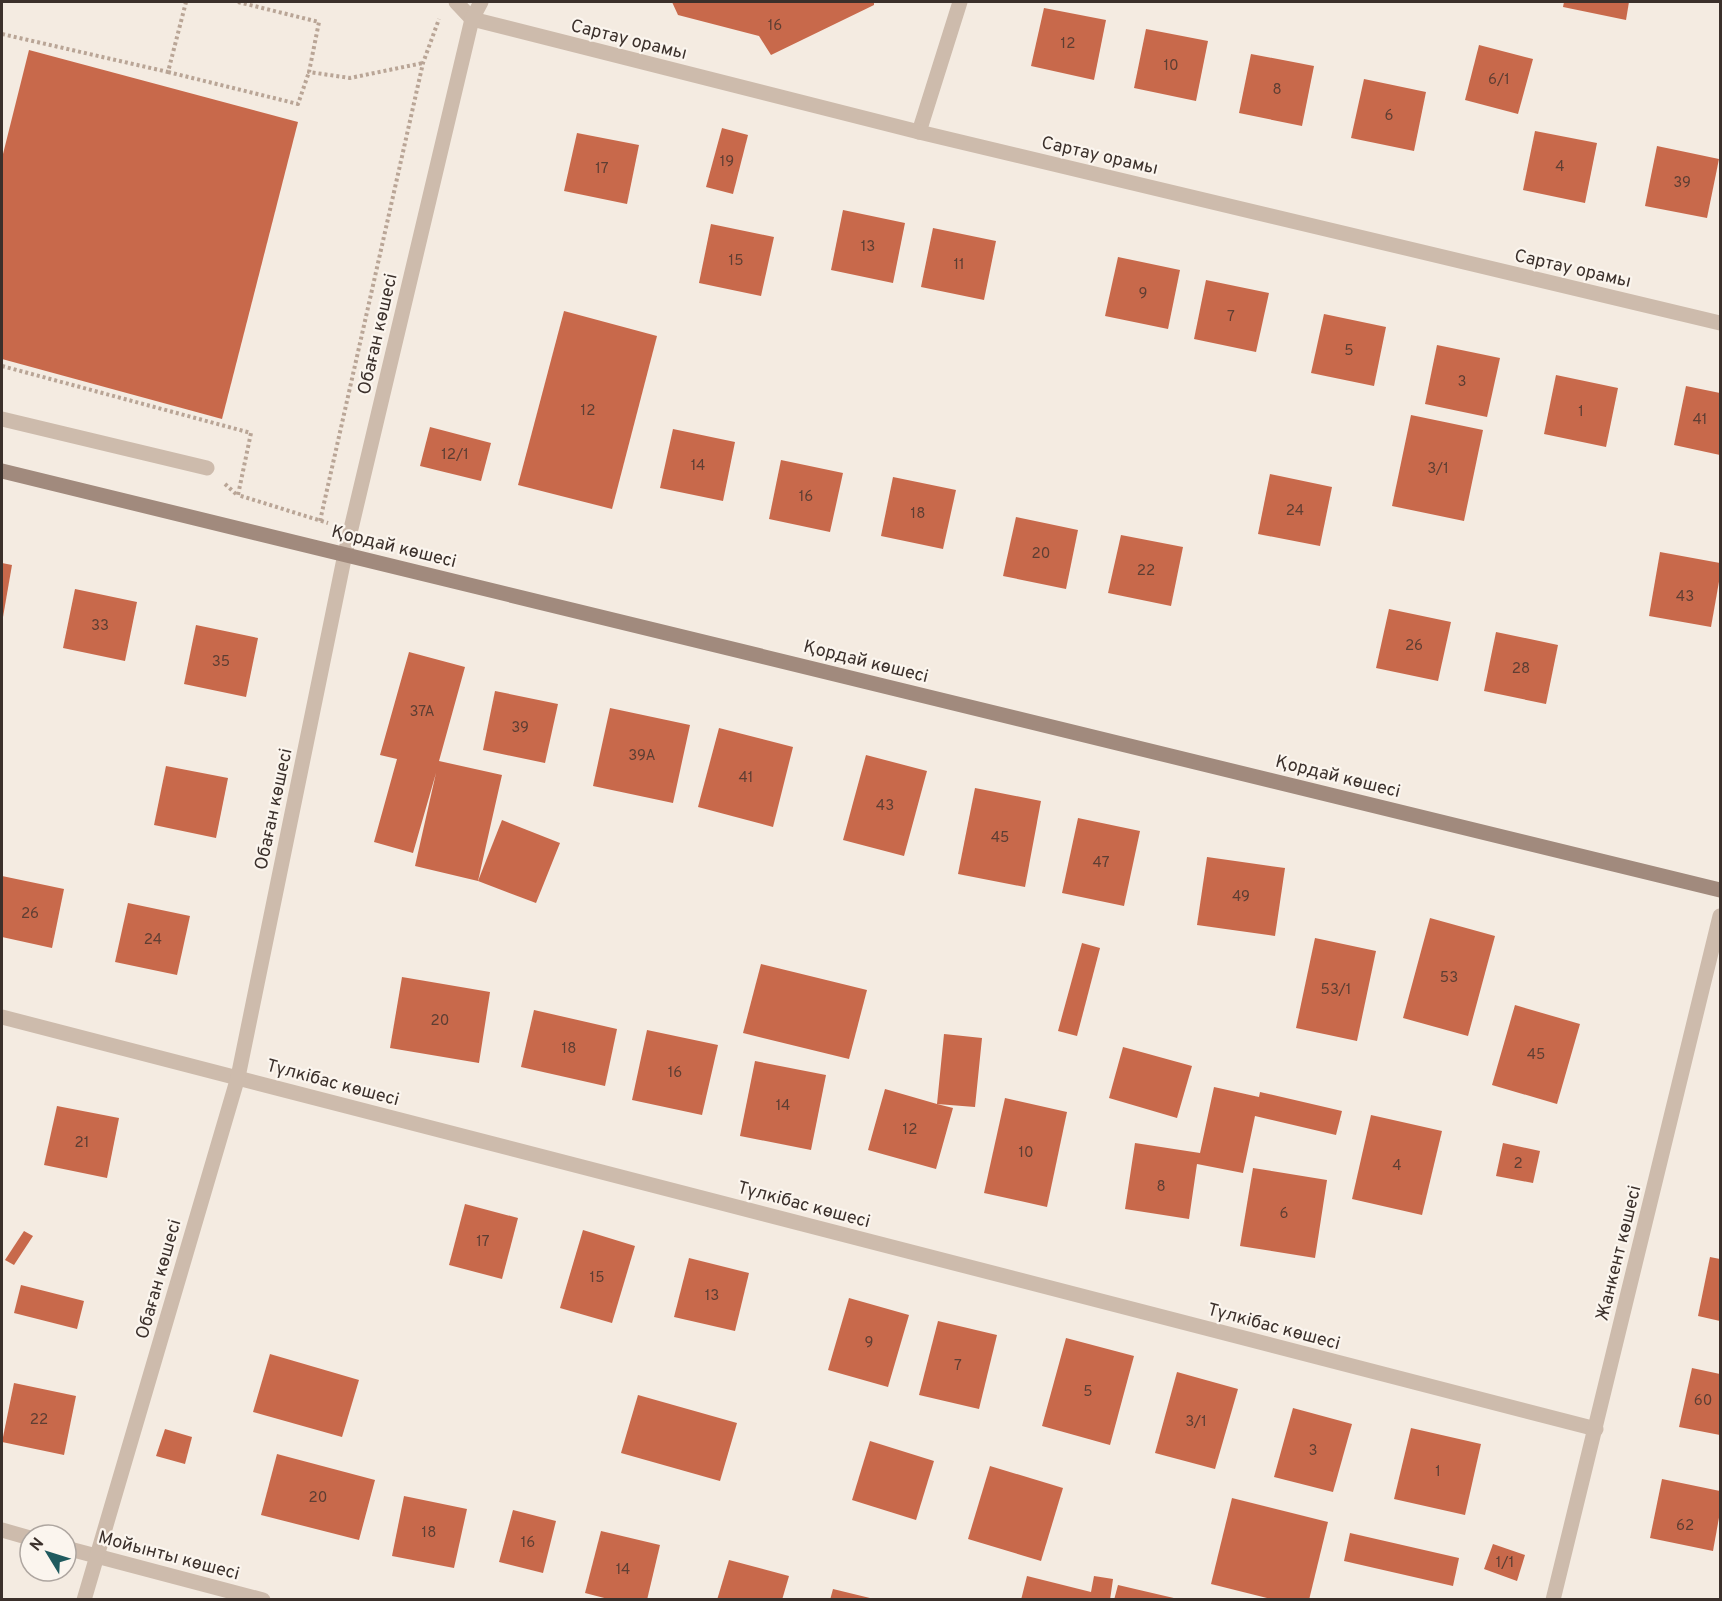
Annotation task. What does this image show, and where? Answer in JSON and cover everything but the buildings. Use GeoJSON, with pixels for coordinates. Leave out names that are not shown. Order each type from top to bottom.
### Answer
{"type":"FeatureCollection","features":[{"type":"Feature","properties":{"kind":"street"},"geometry":{"type":"LineString","coordinates":[[456,2],[472,19]]}},
{"type":"Feature","properties":{"kind":"street","name":"Обаған көшесі"},"geometry":{"type":"LineString","coordinates":[[84,1599],[238,1077],[345,554],[472,19],[481,2]]}},
{"type":"Feature","properties":{"kind":"street"},"geometry":{"type":"LineString","coordinates":[[919,132],[960,2]]}},
{"type":"Feature","properties":{"kind":"street","name":"Сартау орамы"},"geometry":{"type":"LineString","coordinates":[[472,19],[919,132],[1720,323]]}},
{"type":"Feature","properties":{"kind":"street"},"geometry":{"type":"LineString","coordinates":[[2,419],[207,468]]}},
{"type":"Feature","properties":{"kind":"street","name":"Қордай көшесі"},"geometry":{"type":"LineString","coordinates":[[2,471],[1720,890]]}},
{"type":"Feature","properties":{"kind":"street","name":"Жанкент көшесі"},"geometry":{"type":"LineString","coordinates":[[1553,1599],[1720,916]]}},
{"type":"Feature","properties":{"kind":"street","name":"Түлкібас көшесі"},"geometry":{"type":"LineString","coordinates":[[2,1017],[1596,1429]]}},
{"type":"Feature","properties":{"kind":"street"},"geometry":{"type":"LineString","coordinates":[[2,1530],[18,1535]]}},
{"type":"Feature","properties":{"kind":"street","name":"Мойынты көшесі"},"geometry":{"type":"LineString","coordinates":[[78,1551],[263,1599]]}},
{"type":"Feature","properties":{"kind":"path"},"geometry":{"type":"LineString","coordinates":[[168,72],[186,2]]}},
{"type":"Feature","properties":{"kind":"path"},"geometry":{"type":"LineString","coordinates":[[2,34],[298,104],[309,72],[319,22],[238,2]]}},
{"type":"Feature","properties":{"kind":"path"},"geometry":{"type":"LineString","coordinates":[[320,521],[423,63],[441,12]]}},
{"type":"Feature","properties":{"kind":"path"},"geometry":{"type":"LineString","coordinates":[[309,72],[350,78],[423,63]]}}]}
